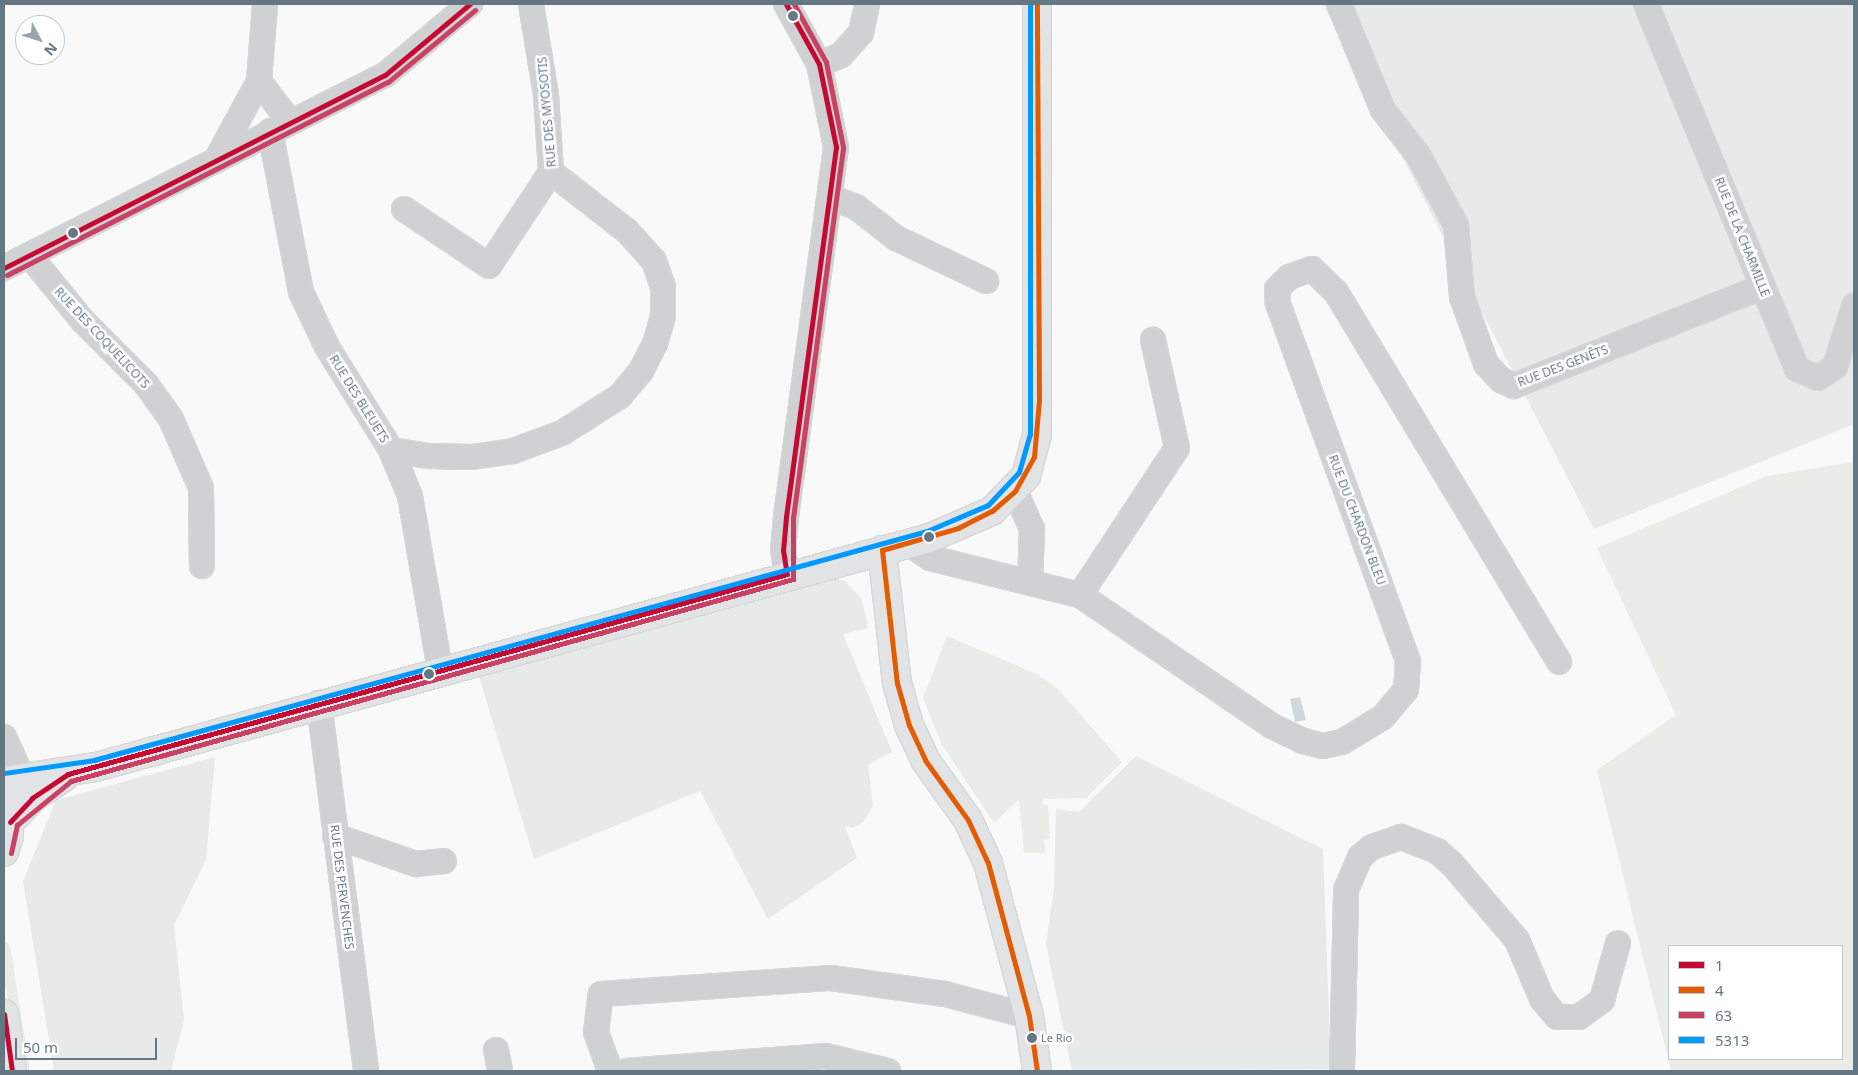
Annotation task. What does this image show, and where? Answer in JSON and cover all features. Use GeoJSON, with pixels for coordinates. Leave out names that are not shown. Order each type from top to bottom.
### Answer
{"type":"FeatureCollection","features":[{"type":"Feature","properties":{"kind":"main road"},"geometry":{"type":"LineString","coordinates":[[4,852],[10,822],[10,784],[68,774],[440,669],[787,574],[895,547],[972,522],[1015,491],[1034,457],[1038,417],[1036,4]]}},
{"type":"Feature","properties":{"kind":"main road"},"geometry":{"type":"LineString","coordinates":[[895,547],[897,683],[908,725],[925,760],[978,840],[1029,1016],[1037,1071]]}},
{"type":"Feature","properties":{"kind":"main road"},"geometry":{"type":"LineString","coordinates":[[10,822],[32,798],[68,774]]}},
{"type":"Feature","properties":{"kind":"main road"},"geometry":{"type":"LineString","coordinates":[[4,1014],[12,1071]]}},
{"type":"Feature","properties":{"kind":"street"},"geometry":{"type":"LineString","coordinates":[[218,157],[259,81],[265,4]]}},
{"type":"Feature","properties":{"kind":"street"},"geometry":{"type":"LineString","coordinates":[[4,268],[218,157],[385,75],[470,4]]}},
{"type":"Feature","properties":{"kind":"street","name":"RUE DES MYOSOTIS"},"geometry":{"type":"LineString","coordinates":[[391,450],[428,456],[513,450],[562,433],[599,413],[641,371],[664,316],[663,288],[654,262],[627,231],[552,172],[545,85],[531,4]]}},
{"type":"Feature","properties":{"kind":"street"},"geometry":{"type":"LineString","coordinates":[[786,4],[819,64],[836,147],[786,517],[783,550],[787,574]]}},
{"type":"Feature","properties":{"kind":"street"},"geometry":{"type":"LineString","coordinates":[[819,64],[841,55],[861,33],[867,4]]}},
{"type":"Feature","properties":{"kind":"street","name":"RUE DES GENÊTS"},"geometry":{"type":"LineString","coordinates":[[1339,4],[1383,110],[1418,155],[1456,225],[1462,297],[1486,364],[1500,380],[1514,386],[1762,287]]}},
{"type":"Feature","properties":{"kind":"street","name":"RUE DE LA CHARMILLE"},"geometry":{"type":"LineString","coordinates":[[1646,4],[1797,370],[1818,378],[1835,367],[1854,306]]}},
{"type":"Feature","properties":{"kind":"street"},"geometry":{"type":"LineString","coordinates":[[259,81],[280,127]]}},
{"type":"Feature","properties":{"kind":"street","name":"RUE DES BLEUETS"},"geometry":{"type":"LineString","coordinates":[[280,127],[301,292],[323,340],[391,450],[410,496],[440,669]]}},
{"type":"Feature","properties":{"kind":"street"},"geometry":{"type":"LineString","coordinates":[[404,209],[485,273],[552,172]]}},
{"type":"Feature","properties":{"kind":"street"},"geometry":{"type":"LineString","coordinates":[[830,198],[856,207],[896,238],[986,281]]}},
{"type":"Feature","properties":{"kind":"street","name":"RUE DES COQUELICOTS"},"geometry":{"type":"LineString","coordinates":[[29,255],[83,321],[146,384],[171,419],[201,488],[202,566]]}},
{"type":"Feature","properties":{"kind":"street","name":"RUE DU CHARDON BLEU"},"geometry":{"type":"LineString","coordinates":[[895,547],[930,558],[1080,595],[1272,726],[1303,741],[1323,746],[1342,742],[1398,704],[1409,677],[1403,640],[1278,304],[1278,289],[1289,277],[1312,269],[1336,292],[1560,662]]}},
{"type":"Feature","properties":{"kind":"street"},"geometry":{"type":"LineString","coordinates":[[1080,595],[1177,448],[1153,340]]}},
{"type":"Feature","properties":{"kind":"street"},"geometry":{"type":"LineString","coordinates":[[1015,491],[1032,529],[1030,583]]}},
{"type":"Feature","properties":{"kind":"street","name":"RUE DES PERVENCHES"},"geometry":{"type":"LineString","coordinates":[[319,703],[366,1071]]}},
{"type":"Feature","properties":{"kind":"street"},"geometry":{"type":"LineString","coordinates":[[4,738],[10,784]]}},
{"type":"Feature","properties":{"kind":"street"},"geometry":{"type":"LineString","coordinates":[[335,836],[416,864],[444,861]]}},
{"type":"Feature","properties":{"kind":"street"},"geometry":{"type":"LineString","coordinates":[[1342,1071],[1346,890],[1360,858],[1372,847],[1401,837],[1437,851],[1452,864],[1517,940],[1542,1000],[1557,1018],[1579,1017],[1602,1000],[1618,943]]}},
{"type":"Feature","properties":{"kind":"street"},"geometry":{"type":"LineString","coordinates":[[610,1071],[596,1032],[601,994],[832,978],[945,994],[1029,1016]]}},
{"type":"Feature","properties":{"kind":"street"},"geometry":{"type":"LineString","coordinates":[[626,1071],[826,1056],[888,1071]]}},
{"type":"Feature","properties":{"kind":"shaded area"},"geometry":{"type":"Polygon","coordinates":[[[1323,4],[1854,4],[1854,424],[1594,529],[1323,4]]]}},
{"type":"Feature","properties":{"kind":"shaded area"},"geometry":{"type":"Polygon","coordinates":[[[1854,462],[1854,1071],[1671,1071],[1668,1060],[1843,1060],[1843,945],[1668,945],[1668,1059],[1597,770],[1676,715],[1597,548],[1767,476],[1854,462]]]}},
{"type":"Feature","properties":{"kind":"shaded area"},"geometry":{"type":"Polygon","coordinates":[[[831,577],[845,581],[862,599],[868,628],[843,634],[892,752],[868,765],[873,806],[864,821],[853,828],[845,826],[857,858],[768,919],[700,791],[534,859],[478,673],[831,577]]]}},
{"type":"Feature","properties":{"kind":"shaded area"},"geometry":{"type":"Polygon","coordinates":[[[947,636],[1037,674],[1057,688],[1122,762],[1086,798],[1043,799],[1043,805],[1048,805],[1050,839],[1044,840],[1045,853],[1024,853],[1019,799],[994,823],[941,743],[923,698],[947,636]]]}},
{"type":"Feature","properties":{"kind":"shaded area"},"geometry":{"type":"Polygon","coordinates":[[[1300,697],[1306,720],[1295,722],[1290,699],[1300,697]]]}},
{"type":"Feature","properties":{"kind":"shaded area"},"geometry":{"type":"Polygon","coordinates":[[[1136,756],[1323,849],[1331,1069],[1072,1071],[1046,944],[1054,888],[1056,809],[1079,812],[1136,756]]]}},
{"type":"Feature","properties":{"kind":"shaded area"},"geometry":{"type":"Polygon","coordinates":[[[215,757],[206,860],[174,925],[184,1020],[171,1071],[54,1071],[23,881],[56,800],[215,757]]]}},
{"type":"Feature","properties":{"kind":"shaded area"},"geometry":{"type":"Polygon","coordinates":[[[4,940],[10,945],[30,1071],[20,1071],[4,979],[4,940]]]}},
{"type":"Feature","properties":{"kind":"transit line","name":"1"},"geometry":{"type":"LineString","coordinates":[[4,268],[385,75],[470,4]]}},
{"type":"Feature","properties":{"kind":"transit line","name":"1"},"geometry":{"type":"LineString","coordinates":[[786,4],[819,64],[836,147],[786,517],[783,550],[787,574]]}},
{"type":"Feature","properties":{"kind":"transit line","name":"63"},"geometry":{"type":"LineString","coordinates":[[11,853],[17,825],[71,781],[793,579],[793,518],[843,147],[826,62],[794,4]]}},
{"type":"Feature","properties":{"kind":"transit line","name":"5313"},"geometry":{"type":"LineString","coordinates":[[4,773],[94,760],[927,531],[988,505],[1019,472],[1030,434],[1030,4]]}},
{"type":"Feature","properties":{"kind":"transit line","name":"4"},"geometry":{"type":"LineString","coordinates":[[882,550],[958,528],[992,511],[1015,491],[1034,457],[1039,400],[1037,4]]}},
{"type":"Feature","properties":{"kind":"transit line","name":"63"},"geometry":{"type":"LineString","coordinates":[[7,275],[388,82],[475,10]]}},
{"type":"Feature","properties":{"kind":"transit line","name":"4"},"geometry":{"type":"LineString","coordinates":[[882,550],[897,683],[909,725],[925,760],[968,820],[988,863],[1029,1016],[1037,1071]]}},
{"type":"Feature","properties":{"kind":"transit line","name":"1"},"geometry":{"type":"LineString","coordinates":[[10,822],[32,798],[68,774],[787,574]]}},
{"type":"Feature","properties":{"kind":"transit line","name":"1"},"geometry":{"type":"LineString","coordinates":[[4,1014],[12,1071]]}},
{"type":"Feature","properties":{"kind":"place","name":"Le Rio"},"geometry":{"type":"Point","coordinates":[1032,1038]}}]}
